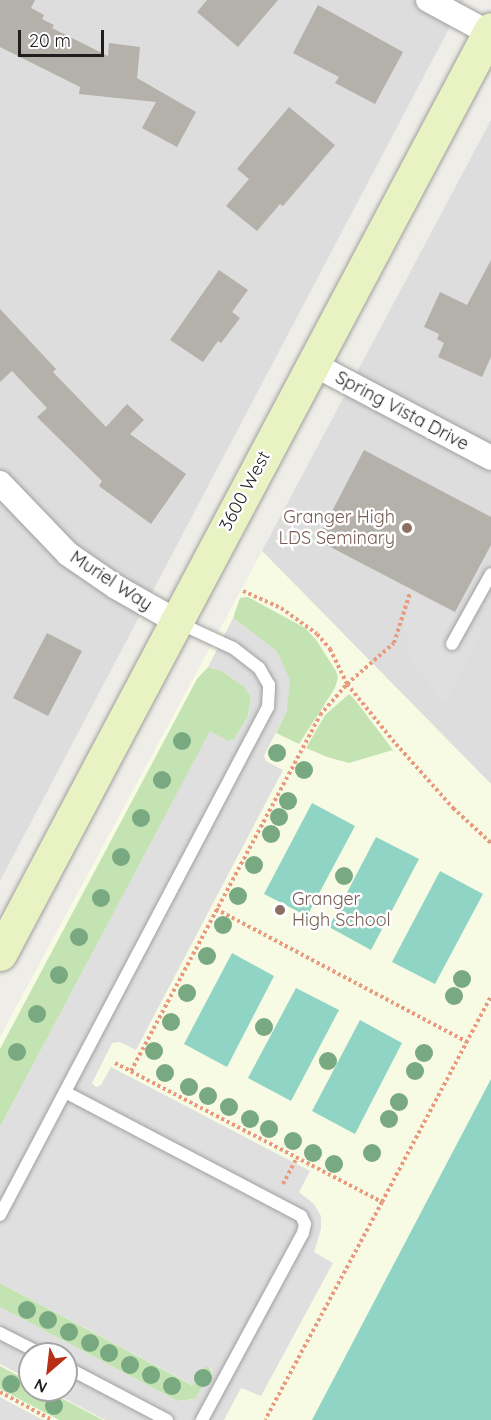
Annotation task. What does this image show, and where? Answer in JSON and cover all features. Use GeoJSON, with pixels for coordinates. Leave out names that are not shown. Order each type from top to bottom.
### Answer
{"type":"FeatureCollection","features":[{"type":"Feature","properties":{"kind":"street"},"geometry":{"type":"LineString","coordinates":[[428,0],[490,31]]}},
{"type":"Feature","properties":{"kind":"street","name":"3600 West"},"geometry":{"type":"LineString","coordinates":[[0,954],[490,31]]}},
{"type":"Feature","properties":{"kind":"street","name":"Spring Vista Drive"},"geometry":{"type":"LineString","coordinates":[[313,364],[491,458]]}},
{"type":"Feature","properties":{"kind":"street","name":"Muriel Way"},"geometry":{"type":"LineString","coordinates":[[0,483],[68,554],[116,587],[176,621]]}},
{"type":"Feature","properties":{"kind":"lane"},"geometry":{"type":"LineString","coordinates":[[452,644],[491,574]]}},
{"type":"Feature","properties":{"kind":"lane"},"geometry":{"type":"LineString","coordinates":[[0,1215],[268,707],[269,686],[259,668],[233,648],[176,621]]}},
{"type":"Feature","properties":{"kind":"lane"},"geometry":{"type":"LineString","coordinates":[[65,1092],[301,1216],[305,1224],[303,1233],[202,1420]]}},
{"type":"Feature","properties":{"kind":"lane"},"geometry":{"type":"LineString","coordinates":[[0,1333],[18,1342]]}},
{"type":"Feature","properties":{"kind":"lane"},"geometry":{"type":"LineString","coordinates":[[78,1373],[167,1420]]}},
{"type":"Feature","properties":{"kind":"path"},"geometry":{"type":"LineString","coordinates":[[243,591],[281,608],[317,634],[330,649],[347,684],[430,784],[491,843]]}},
{"type":"Feature","properties":{"kind":"path"},"geometry":{"type":"LineString","coordinates":[[131,1071],[310,732],[320,715],[347,684],[394,643],[410,593]]}},
{"type":"Feature","properties":{"kind":"path"},"geometry":{"type":"LineString","coordinates":[[216,909],[467,1042]]}},
{"type":"Feature","properties":{"kind":"path"},"geometry":{"type":"LineString","coordinates":[[382,1202],[491,996]]}},
{"type":"Feature","properties":{"kind":"path"},"geometry":{"type":"LineString","coordinates":[[273,1201],[297,1158]]}},
{"type":"Feature","properties":{"kind":"path"},"geometry":{"type":"LineString","coordinates":[[0,1392],[52,1420]]}},
{"type":"Feature","properties":{"kind":"shaded area"},"geometry":{"type":"Polygon","coordinates":[[[0,0],[464,0],[0,881],[0,0]]]}},
{"type":"Feature","properties":{"kind":"shaded area"},"geometry":{"type":"Polygon","coordinates":[[[491,120],[491,784],[262,551],[491,120]]]}},
{"type":"Feature","properties":{"kind":"shaded area","name":"Granger High School"},"geometry":{"type":"Polygon","coordinates":[[[262,551],[491,784],[491,1420],[0,1420],[0,1037],[262,551]]]}},
{"type":"Feature","properties":{"kind":"shaded area"},"geometry":{"type":"Polygon","coordinates":[[[414,593],[483,629],[444,705],[408,655],[408,635],[403,631],[414,593]]]}},
{"type":"Feature","properties":{"kind":"shaded area"},"geometry":{"type":"Polygon","coordinates":[[[233,618],[277,651],[290,680],[287,710],[264,756],[266,761],[283,770],[136,1050],[120,1042],[112,1043],[92,1083],[96,1087],[101,1085],[111,1067],[310,1171],[299,1192],[314,1204],[321,1216],[321,1229],[314,1252],[333,1263],[261,1396],[241,1388],[224,1420],[105,1420],[71,1402],[78,1402],[78,1348],[177,1401],[195,1399],[212,1370],[209,1366],[203,1368],[193,1385],[0,1283],[0,1127],[210,731],[228,741],[234,740],[248,716],[251,697],[245,687],[222,671],[208,667],[233,618]]]}},
{"type":"Feature","properties":{"kind":"shaded area"},"geometry":{"type":"Polygon","coordinates":[[[0,1307],[66,1342],[18,1342],[18,1374],[0,1364],[0,1307]]]}},
{"type":"Feature","properties":{"kind":"shaded area"},"geometry":{"type":"Polygon","coordinates":[[[0,1397],[43,1420],[0,1420],[0,1397]]]}},
{"type":"Feature","properties":{"kind":"green space"},"geometry":{"type":"Polygon","coordinates":[[[248,597],[305,628],[317,641],[336,671],[338,677],[335,688],[299,744],[276,733],[287,710],[254,634],[233,618],[240,598],[248,597]]]}},
{"type":"Feature","properties":{"kind":"green space"},"geometry":{"type":"Polygon","coordinates":[[[208,667],[222,671],[245,687],[251,697],[248,716],[234,740],[228,741],[210,732],[0,1127],[0,1049],[197,679],[208,667]]]}},
{"type":"Feature","properties":{"kind":"green space"},"geometry":{"type":"Polygon","coordinates":[[[349,694],[393,750],[349,763],[306,748],[325,715],[349,694]]]}},
{"type":"Feature","properties":{"kind":"green space"},"geometry":{"type":"Polygon","coordinates":[[[312,803],[355,826],[307,916],[264,894],[312,803]]]}},
{"type":"Feature","properties":{"kind":"green space"},"geometry":{"type":"Polygon","coordinates":[[[376,837],[419,859],[371,950],[329,927],[376,837]]]}},
{"type":"Feature","properties":{"kind":"green space"},"geometry":{"type":"Polygon","coordinates":[[[440,871],[483,894],[435,984],[392,962],[440,871]]]}},
{"type":"Feature","properties":{"kind":"green space"},"geometry":{"type":"Polygon","coordinates":[[[232,953],[274,976],[227,1067],[184,1044],[232,953]]]}},
{"type":"Feature","properties":{"kind":"green space"},"geometry":{"type":"Polygon","coordinates":[[[296,988],[339,1010],[291,1101],[248,1078],[296,988]]]}},
{"type":"Feature","properties":{"kind":"green space"},"geometry":{"type":"Polygon","coordinates":[[[360,1020],[402,1043],[355,1134],[312,1111],[360,1020]]]}},
{"type":"Feature","properties":{"kind":"green space"},"geometry":{"type":"Polygon","coordinates":[[[491,1079],[491,1420],[312,1420],[491,1079]]]}},
{"type":"Feature","properties":{"kind":"green space"},"geometry":{"type":"Polygon","coordinates":[[[0,1283],[192,1385],[205,1366],[209,1366],[212,1373],[195,1399],[177,1401],[78,1348],[78,1342],[66,1342],[0,1307],[0,1283]]]}},
{"type":"Feature","properties":{"kind":"green space"},"geometry":{"type":"Polygon","coordinates":[[[0,1366],[18,1376],[18,1398],[0,1389],[0,1366]]]}},
{"type":"Feature","properties":{"kind":"green space"},"geometry":{"type":"Polygon","coordinates":[[[25,1402],[69,1402],[103,1420],[59,1420],[25,1402]]]}},
{"type":"Feature","properties":{"kind":"building"},"geometry":{"type":"Polygon","coordinates":[[[0,0],[35,0],[31,8],[44,15],[42,19],[54,25],[52,28],[108,56],[109,43],[140,47],[137,78],[196,112],[177,147],[142,128],[156,102],[79,94],[80,87],[0,47],[0,0]]]}},
{"type":"Feature","properties":{"kind":"building"},"geometry":{"type":"Polygon","coordinates":[[[207,0],[278,0],[238,47],[197,12],[207,0]]]}},
{"type":"Feature","properties":{"kind":"building"},"geometry":{"type":"Polygon","coordinates":[[[318,5],[403,52],[375,104],[335,83],[339,77],[293,53],[318,5]]]}},
{"type":"Feature","properties":{"kind":"building"},"geometry":{"type":"Polygon","coordinates":[[[289,107],[335,145],[283,206],[280,204],[257,231],[226,206],[249,179],[237,169],[289,107]]]}},
{"type":"Feature","properties":{"kind":"building"},"geometry":{"type":"Polygon","coordinates":[[[491,260],[491,357],[482,377],[438,357],[444,343],[437,339],[439,334],[424,327],[440,292],[467,305],[491,260]]]}},
{"type":"Feature","properties":{"kind":"building"},"geometry":{"type":"Polygon","coordinates":[[[219,270],[248,290],[232,312],[240,318],[221,343],[218,341],[203,362],[170,340],[219,270]]]}},
{"type":"Feature","properties":{"kind":"building"},"geometry":{"type":"Polygon","coordinates":[[[0,309],[56,369],[53,372],[106,427],[127,404],[144,420],[130,434],[186,474],[151,524],[99,486],[102,481],[37,417],[47,408],[12,371],[0,382],[0,309]]]}},
{"type":"Feature","properties":{"kind":"building","name":"Granger High LDS Seminary"},"geometry":{"type":"Polygon","coordinates":[[[364,450],[491,517],[491,545],[455,612],[317,540],[364,450]]]}},
{"type":"Feature","properties":{"kind":"building"},"geometry":{"type":"Polygon","coordinates":[[[47,633],[82,651],[48,716],[13,698],[47,633]]]}},
{"type":"Feature","properties":{"kind":"place","name":"Granger High LDS Seminary"},"geometry":{"type":"Point","coordinates":[407,528]}},
{"type":"Feature","properties":{"kind":"place","name":"Granger High School"},"geometry":{"type":"Point","coordinates":[280,910]}}]}
